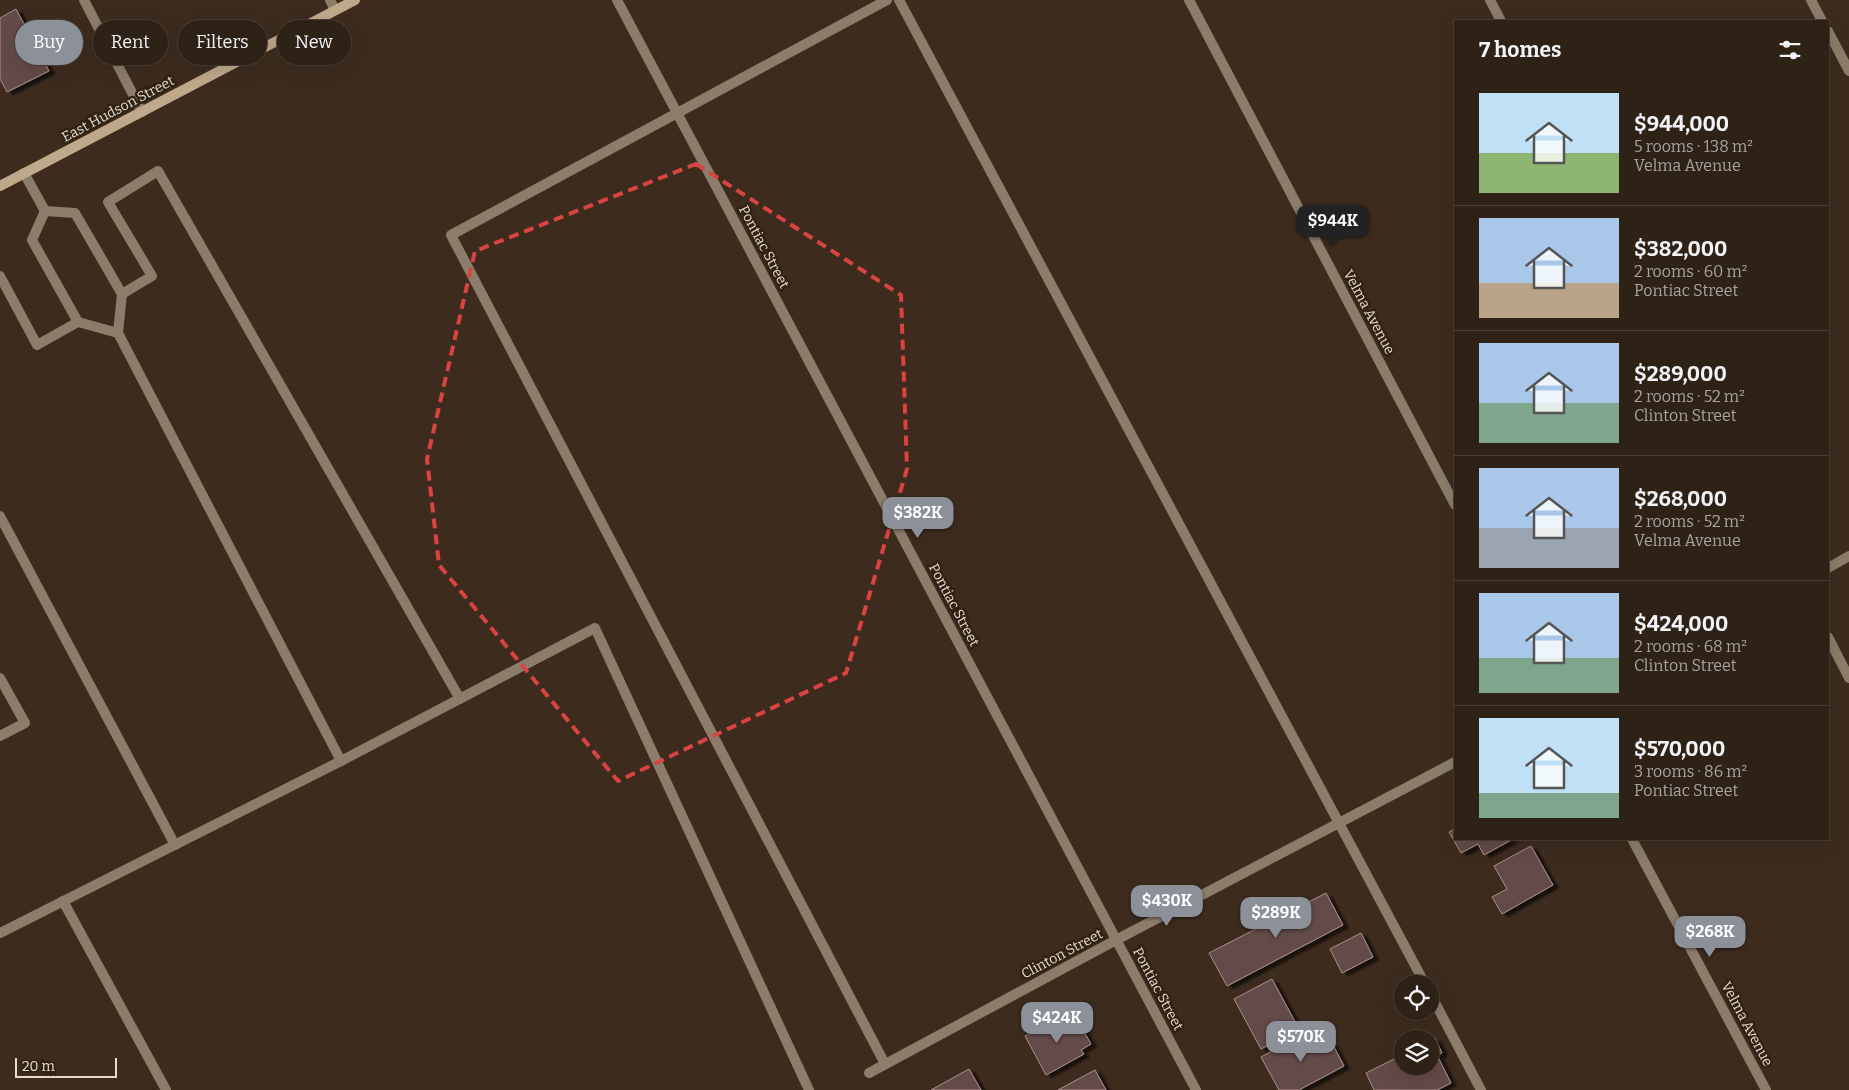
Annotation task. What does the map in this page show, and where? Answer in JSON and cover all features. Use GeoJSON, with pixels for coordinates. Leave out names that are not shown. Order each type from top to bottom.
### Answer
{"type":"FeatureCollection","features":[{"type":"Feature","properties":{"kind":"main road","name":"East Hudson Street"},"geometry":{"type":"LineString","coordinates":[[0,186],[355,0]]}},
{"type":"Feature","properties":{"kind":"street"},"geometry":{"type":"LineString","coordinates":[[84,0],[142,112]]}},
{"type":"Feature","properties":{"kind":"street"},"geometry":{"type":"LineString","coordinates":[[330,0],[335,10]]}},
{"type":"Feature","properties":{"kind":"street","name":"Pontiac Street"},"geometry":{"type":"LineString","coordinates":[[618,0],[1196,1090]]}},
{"type":"Feature","properties":{"kind":"street"},"geometry":{"type":"LineString","coordinates":[[885,1064],[451,235],[887,0]]}},
{"type":"Feature","properties":{"kind":"street"},"geometry":{"type":"LineString","coordinates":[[899,0],[1420,975]]}},
{"type":"Feature","properties":{"kind":"street","name":"Velma Avenue"},"geometry":{"type":"LineString","coordinates":[[1189,0],[1454,503]]}},
{"type":"Feature","properties":{"kind":"street"},"geometry":{"type":"LineString","coordinates":[[1490,0],[1500,20]]}},
{"type":"Feature","properties":{"kind":"street"},"geometry":{"type":"LineString","coordinates":[[1811,0],[1821,20]]}},
{"type":"Feature","properties":{"kind":"street"},"geometry":{"type":"LineString","coordinates":[[1829,33],[1849,71]]}},
{"type":"Feature","properties":{"kind":"street"},"geometry":{"type":"LineString","coordinates":[[122,294],[152,276],[108,202],[158,172],[460,699]]}},
{"type":"Feature","properties":{"kind":"street"},"geometry":{"type":"LineString","coordinates":[[24,173],[45,211]]}},
{"type":"Feature","properties":{"kind":"street"},"geometry":{"type":"LineString","coordinates":[[45,211],[75,213],[122,294],[118,333],[341,761]]}},
{"type":"Feature","properties":{"kind":"street"},"geometry":{"type":"LineString","coordinates":[[45,211],[32,240],[78,322]]}},
{"type":"Feature","properties":{"kind":"street"},"geometry":{"type":"LineString","coordinates":[[0,276],[37,345],[78,322],[118,333]]}},
{"type":"Feature","properties":{"kind":"street"},"geometry":{"type":"LineString","coordinates":[[0,516],[175,845]]}},
{"type":"Feature","properties":{"kind":"street"},"geometry":{"type":"LineString","coordinates":[[1829,567],[1849,556]]}},
{"type":"Feature","properties":{"kind":"street"},"geometry":{"type":"LineString","coordinates":[[0,933],[341,761],[595,628],[809,1090]]}},
{"type":"Feature","properties":{"kind":"street"},"geometry":{"type":"LineString","coordinates":[[1829,639],[1849,678]]}},
{"type":"Feature","properties":{"kind":"street"},"geometry":{"type":"LineString","coordinates":[[0,678],[25,723],[0,736]]}},
{"type":"Feature","properties":{"kind":"street","name":"Clinton Street"},"geometry":{"type":"LineString","coordinates":[[869,1073],[1116,940],[1454,763]]}},
{"type":"Feature","properties":{"kind":"street","name":"Velma Avenue"},"geometry":{"type":"LineString","coordinates":[[1633,840],[1766,1090]]}},
{"type":"Feature","properties":{"kind":"street"},"geometry":{"type":"LineString","coordinates":[[63,901],[166,1090]]}},
{"type":"Feature","properties":{"kind":"street"},"geometry":{"type":"LineString","coordinates":[[1439,1011],[1481,1090]]}},
{"type":"Feature","properties":{"kind":"highlighted area"},"geometry":{"type":"Polygon","coordinates":[[[696,164],[901,295],[907,469],[846,673],[618,781],[439,565],[427,459],[475,251],[696,164]]]}},
{"type":"Feature","properties":{"kind":"building"},"geometry":{"type":"Polygon","coordinates":[[[16,9],[22,20],[15,20],[15,65],[46,65],[49,71],[7,92],[0,79],[0,18],[16,9]]]}},
{"type":"Feature","properties":{"kind":"building"},"geometry":{"type":"Polygon","coordinates":[[[1454,830],[1454,840],[1511,840],[1484,855],[1478,844],[1461,853],[1449,832],[1454,830]]]}},
{"type":"Feature","properties":{"kind":"building"},"geometry":{"type":"Polygon","coordinates":[[[1531,846],[1553,885],[1502,914],[1492,897],[1507,889],[1494,866],[1531,846]]]}},
{"type":"Feature","properties":{"kind":"building"},"geometry":{"type":"Polygon","coordinates":[[[1326,893],[1343,925],[1227,986],[1209,953],[1326,893]]]}},
{"type":"Feature","properties":{"kind":"building"},"geometry":{"type":"Polygon","coordinates":[[[1361,933],[1373,957],[1342,973],[1330,949],[1361,933]]]}},
{"type":"Feature","properties":{"kind":"building"},"geometry":{"type":"Polygon","coordinates":[[[1272,979],[1299,1029],[1261,1049],[1234,999],[1272,979]]]}},
{"type":"Feature","properties":{"kind":"building"},"geometry":{"type":"Polygon","coordinates":[[[1063,1015],[1073,1033],[1082,1028],[1091,1044],[1081,1050],[1084,1054],[1046,1075],[1025,1036],[1063,1015]]]}},
{"type":"Feature","properties":{"kind":"building"},"geometry":{"type":"Polygon","coordinates":[[[1307,1032],[1316,1051],[1332,1043],[1344,1066],[1299,1090],[1279,1090],[1261,1057],[1307,1032]]]}},
{"type":"Feature","properties":{"kind":"building"},"geometry":{"type":"Polygon","coordinates":[[[1394,1059],[1394,1075],[1439,1075],[1439,1059],[1451,1083],[1437,1090],[1374,1090],[1366,1073],[1394,1059]]]}},
{"type":"Feature","properties":{"kind":"building"},"geometry":{"type":"Polygon","coordinates":[[[969,1069],[981,1090],[931,1090],[969,1069]]]}},
{"type":"Feature","properties":{"kind":"building"},"geometry":{"type":"Polygon","coordinates":[[[1095,1070],[1106,1090],[1058,1090],[1095,1070]]]}}]}
